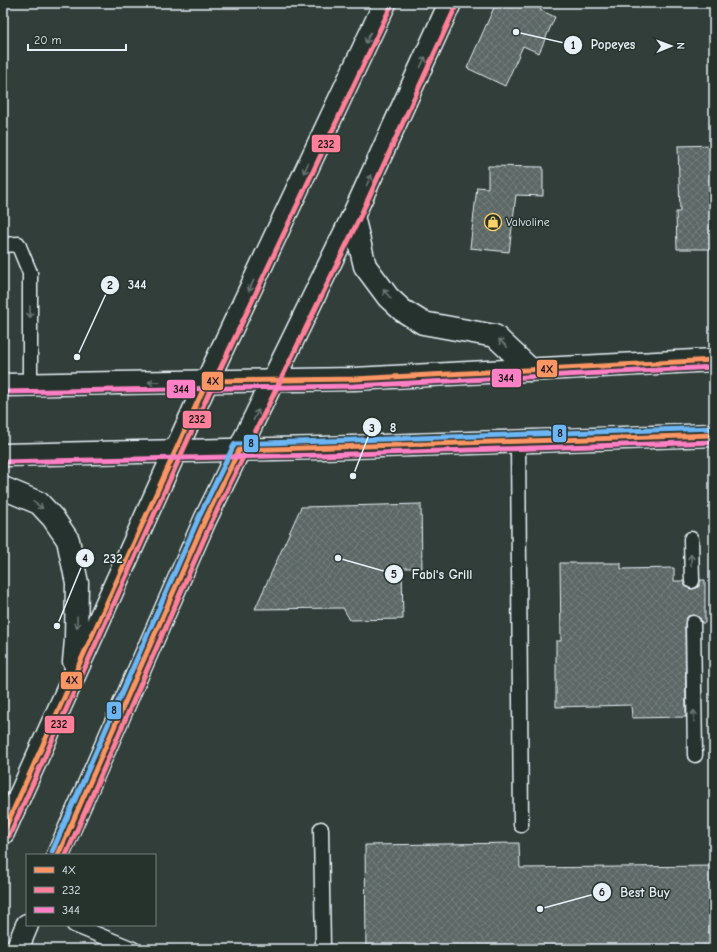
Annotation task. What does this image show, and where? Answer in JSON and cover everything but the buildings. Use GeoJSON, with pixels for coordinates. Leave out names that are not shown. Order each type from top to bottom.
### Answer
{"type":"FeatureCollection","features":[{"type":"Feature","properties":{"kind":"main road"},"geometry":{"type":"LineString","coordinates":[[3,833],[174,452],[385,3]]}},
{"type":"Feature","properties":{"kind":"main road"},"geometry":{"type":"LineString","coordinates":[[58,854],[205,520],[352,216],[450,3]]}},
{"type":"Feature","properties":{"kind":"main road"},"geometry":{"type":"LineString","coordinates":[[352,216],[365,266],[388,297],[402,310],[423,323],[495,336],[531,370]]}},
{"type":"Feature","properties":{"kind":"main road"},"geometry":{"type":"LineString","coordinates":[[3,385],[362,378],[714,360]]}},
{"type":"Feature","properties":{"kind":"main road"},"geometry":{"type":"LineString","coordinates":[[3,455],[174,452],[714,435]]}},
{"type":"Feature","properties":{"kind":"main road"},"geometry":{"type":"LineString","coordinates":[[3,488],[38,503],[53,518],[68,540],[77,583],[76,640],[72,679]]}},
{"type":"Feature","properties":{"kind":"main road"},"geometry":{"type":"LineString","coordinates":[[16,949],[27,926]]}},
{"type":"Feature","properties":{"kind":"lane"},"geometry":{"type":"LineString","coordinates":[[3,245],[18,244],[30,273],[30,384]]}},
{"type":"Feature","properties":{"kind":"lane"},"geometry":{"type":"LineString","coordinates":[[518,442],[520,825]]}},
{"type":"Feature","properties":{"kind":"lane"},"geometry":{"type":"LineString","coordinates":[[691,539],[692,581]]}},
{"type":"Feature","properties":{"kind":"lane"},"geometry":{"type":"LineString","coordinates":[[693,623],[695,754]]}},
{"type":"Feature","properties":{"kind":"lane"},"geometry":{"type":"LineString","coordinates":[[322,829],[323,949]]}},
{"type":"Feature","properties":{"kind":"lane"},"geometry":{"type":"LineString","coordinates":[[76,926],[133,949]]}},
{"type":"Feature","properties":{"kind":"transit line","name":"232"},"geometry":{"type":"LineString","coordinates":[[9,836],[213,384],[391,6]]}},
{"type":"Feature","properties":{"kind":"transit line","name":"232"},"geometry":{"type":"LineString","coordinates":[[66,854],[211,523],[359,219],[456,6]]}},
{"type":"Feature","properties":{"kind":"transit line","name":"4X"},"geometry":{"type":"LineString","coordinates":[[3,833],[207,381],[354,379],[714,360]]}},
{"type":"Feature","properties":{"kind":"transit line","name":"344"},"geometry":{"type":"LineString","coordinates":[[3,392],[354,386],[714,367]]}},
{"type":"Feature","properties":{"kind":"transit line","name":"8"},"geometry":{"type":"LineString","coordinates":[[52,852],[199,517],[235,444],[714,428]]}},
{"type":"Feature","properties":{"kind":"transit line","name":"4X"},"geometry":{"type":"LineString","coordinates":[[58,854],[205,520],[239,450],[714,435]]}},
{"type":"Feature","properties":{"kind":"transit line","name":"344"},"geometry":{"type":"LineString","coordinates":[[3,462],[322,455],[714,442]]}},
{"type":"Feature","properties":{"kind":"place","name":"Popeyes"},"geometry":{"type":"Point","coordinates":[516,32]}},
{"type":"Feature","properties":{"kind":"place","name":"Valvoline"},"geometry":{"type":"Point","coordinates":[493,222]}},
{"type":"Feature","properties":{"kind":"place","name":"344"},"geometry":{"type":"Point","coordinates":[77,357]}},
{"type":"Feature","properties":{"kind":"place","name":"8"},"geometry":{"type":"Point","coordinates":[353,476]}},
{"type":"Feature","properties":{"kind":"place","name":"Fabi's Grill"},"geometry":{"type":"Point","coordinates":[338,558]}},
{"type":"Feature","properties":{"kind":"place","name":"232"},"geometry":{"type":"Point","coordinates":[57,626]}},
{"type":"Feature","properties":{"kind":"place","name":"Best Buy"},"geometry":{"type":"Point","coordinates":[540,909]}}]}
